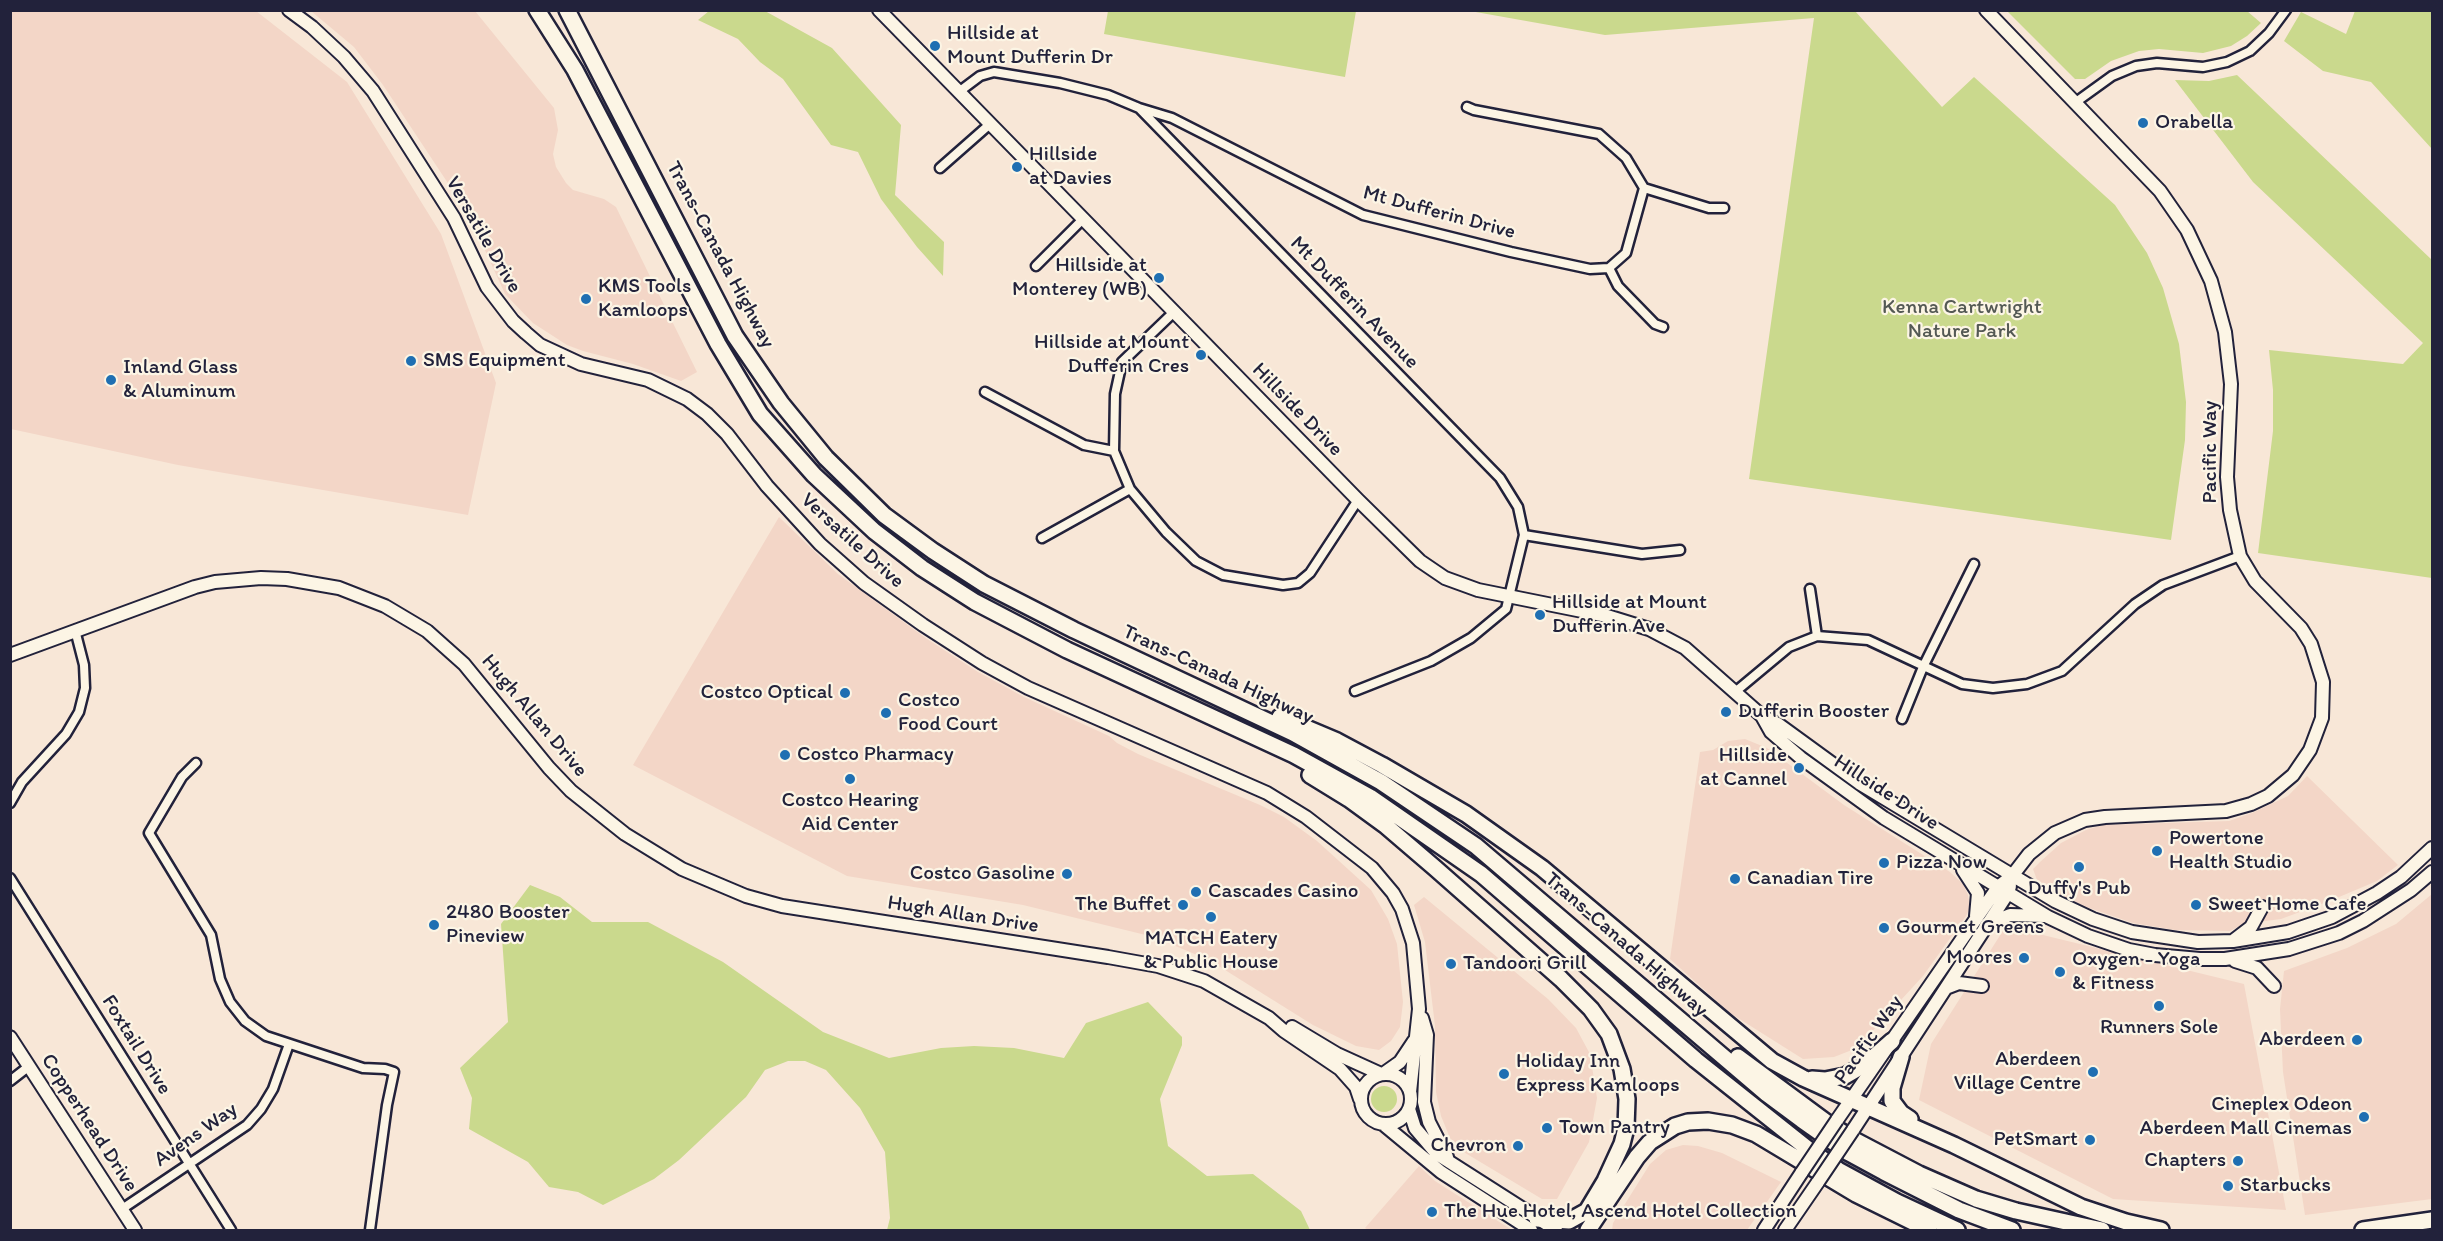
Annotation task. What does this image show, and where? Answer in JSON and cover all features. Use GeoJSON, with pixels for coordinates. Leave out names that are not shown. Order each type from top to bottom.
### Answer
{"type":"FeatureCollection","features":[{"type":"Feature","properties":{"kind":"highway","name":"Trans-Canada Highway"},"geometry":{"type":"LineString","coordinates":[[537,10],[581,80],[718,344],[760,414],[814,475],[874,531],[922,568],[975,602],[1067,650],[1294,755],[1370,797],[1456,856],[1566,947],[1696,1060],[1808,1149],[1856,1180],[1957,1230]]}},
{"type":"Feature","properties":{"kind":"highway","name":"Trans-Canada Highway"},"geometry":{"type":"LineString","coordinates":[[567,10],[735,336],[781,403],[826,458],[884,515],[933,551],[984,584],[1074,630],[1330,752],[1381,782],[1460,835],[1510,874],[1767,1094],[1849,1153],[1923,1193],[2012,1230]]}},
{"type":"Feature","properties":{"kind":"highway"},"geometry":{"type":"LineString","coordinates":[[1212,694],[1287,719],[1337,741],[1466,814],[1542,868],[1772,1061],[1803,1078],[1954,1145],[2081,1208],[2160,1230]]}},
{"type":"Feature","properties":{"kind":"highway"},"geometry":{"type":"LineString","coordinates":[[1251,735],[1289,764],[1331,787],[1386,826],[1561,979],[1591,1009],[1609,1034],[1623,1069],[1626,1092],[1628,1113],[1622,1144],[1605,1181],[1587,1211],[1569,1221],[1534,1225]]}},
{"type":"Feature","properties":{"kind":"highway"},"geometry":{"type":"LineString","coordinates":[[1693,1030],[1741,1059],[1826,1122],[1856,1141],[1919,1174],[1976,1199],[2016,1211],[2102,1230]]}},
{"type":"Feature","properties":{"kind":"highway"},"geometry":{"type":"LineString","coordinates":[[1803,1078],[1825,1080],[1845,1076],[1867,1063],[1892,1041]]}},
{"type":"Feature","properties":{"kind":"highway"},"geometry":{"type":"LineString","coordinates":[[1901,1057],[1892,1088],[1892,1101],[1901,1113],[1954,1145]]}},
{"type":"Feature","properties":{"kind":"highway"},"geometry":{"type":"LineString","coordinates":[[1587,1230],[1637,1157],[1650,1142],[1675,1126],[1688,1122],[1708,1121],[1726,1124],[1756,1134],[1856,1194],[1929,1230]]}},
{"type":"Feature","properties":{"kind":"highway"},"geometry":{"type":"LineString","coordinates":[[1598,1230],[1605,1205]]}},
{"type":"Feature","properties":{"kind":"highway"},"geometry":{"type":"LineString","coordinates":[[2363,1230],[2433,1222]]}},
{"type":"Feature","properties":{"kind":"street","name":"Versatile Drive"},"geometry":{"type":"LineString","coordinates":[[289,10],[312,27],[344,57],[373,91],[454,218],[487,287],[507,315],[540,345],[570,360],[648,380],[687,399],[707,414],[727,434],[766,486],[820,544],[873,589],[982,663],[1028,688],[1267,794],[1324,831],[1372,868],[1393,893],[1402,909],[1413,943],[1419,1009],[1410,1092]]}},
{"type":"Feature","properties":{"kind":"street","name":"Hillside Drive"},"geometry":{"type":"LineString","coordinates":[[879,10],[1358,500],[1420,561],[1445,578],[1478,590],[1607,616],[1649,629],[1685,648],[1762,716],[1778,724],[1859,783],[2012,876],[2073,910],[2132,932],[2176,940],[2233,941],[2284,933],[2332,917],[2385,888],[2433,848]]}},
{"type":"Feature","properties":{"kind":"street","name":"Pacific Way"},"geometry":{"type":"LineString","coordinates":[[1764,1230],[1892,1041],[1981,923],[2029,854],[2055,833],[2085,820],[2226,811],[2251,804],[2268,795],[2294,775],[2318,732],[2322,718],[2323,682],[2319,661],[2311,644],[2301,628],[2255,581],[2240,556],[2230,510],[2227,477],[2231,384],[2225,333],[2211,281],[2187,230],[2160,191],[1986,10]]}},
{"type":"Feature","properties":{"kind":"street"},"geometry":{"type":"LineString","coordinates":[[2076,102],[2112,76],[2136,66],[2157,63],[2203,67],[2227,62],[2250,51],[2270,33],[2286,10]]}},
{"type":"Feature","properties":{"kind":"street","name":"Mt Dufferin Drive"},"geometry":{"type":"LineString","coordinates":[[960,91],[980,76],[994,72],[1108,94],[1139,108],[1172,118],[1363,215],[1511,252],[1590,269],[1609,268]]}},
{"type":"Feature","properties":{"kind":"street"},"geometry":{"type":"LineString","coordinates":[[1467,107],[1599,134],[1626,158],[1644,188],[1709,208],[1724,208]]}},
{"type":"Feature","properties":{"kind":"street","name":"Mt Dufferin Avenue"},"geometry":{"type":"LineString","coordinates":[[1139,108],[1500,478],[1518,507],[1524,535]]}},
{"type":"Feature","properties":{"kind":"street"},"geometry":{"type":"LineString","coordinates":[[940,168],[990,124]]}},
{"type":"Feature","properties":{"kind":"street"},"geometry":{"type":"LineString","coordinates":[[1644,188],[1626,253],[1609,268],[1618,286],[1655,324],[1663,327]]}},
{"type":"Feature","properties":{"kind":"street"},"geometry":{"type":"LineString","coordinates":[[1036,266],[1083,219]]}},
{"type":"Feature","properties":{"kind":"street"},"geometry":{"type":"LineString","coordinates":[[1174,312],[1122,362],[1115,394],[1114,451],[1130,489],[1166,532],[1196,561],[1223,575],[1283,585],[1298,583],[1310,573],[1358,500]]}},
{"type":"Feature","properties":{"kind":"street"},"geometry":{"type":"LineString","coordinates":[[985,392],[1084,445],[1114,451]]}},
{"type":"Feature","properties":{"kind":"street"},"geometry":{"type":"LineString","coordinates":[[1042,538],[1130,489]]}},
{"type":"Feature","properties":{"kind":"street"},"geometry":{"type":"LineString","coordinates":[[1354,692],[1431,661],[1471,638],[1506,609],[1524,535],[1642,554],[1680,550]]}},
{"type":"Feature","properties":{"kind":"street"},"geometry":{"type":"LineString","coordinates":[[1735,692],[1789,647],[1817,636],[1868,640],[1962,684],[1993,688],[2027,684],[2062,671],[2135,604],[2163,585],[2240,556]]}},
{"type":"Feature","properties":{"kind":"street"},"geometry":{"type":"LineString","coordinates":[[1902,719],[1923,667],[1974,564]]}},
{"type":"Feature","properties":{"kind":"street","name":"Hugh Allan Drive"},"geometry":{"type":"LineString","coordinates":[[10,655],[195,586],[261,578],[287,579],[339,588],[385,606],[427,631],[464,664],[549,768],[571,791],[625,834],[682,869],[746,896],[782,906],[1158,966],[1204,981],[1337,1054],[1382,1074]]}},
{"type":"Feature","properties":{"kind":"street"},"geometry":{"type":"LineString","coordinates":[[1810,589],[1817,636]]}},
{"type":"Feature","properties":{"kind":"street"},"geometry":{"type":"LineString","coordinates":[[10,803],[22,783],[66,734],[79,712],[85,688],[84,665],[75,630]]}},
{"type":"Feature","properties":{"kind":"street","name":"Hillside Drive"},"geometry":{"type":"LineString","coordinates":[[1762,716],[1771,732],[1825,778],[1884,818],[2048,917],[2088,936],[2129,950],[2175,958],[2225,959],[2272,953],[2339,933],[2386,908],[2433,872]]}},
{"type":"Feature","properties":{"kind":"street"},"geometry":{"type":"LineString","coordinates":[[196,764],[182,777],[149,833],[211,935],[220,980],[230,1002],[245,1021],[266,1036],[363,1068],[385,1069],[394,1072],[387,1105],[370,1230]]}},
{"type":"Feature","properties":{"kind":"street"},"geometry":{"type":"LineString","coordinates":[[1957,862],[1978,893],[1981,923],[2010,915],[2048,917]]}},
{"type":"Feature","properties":{"kind":"street","name":"Foxtail Drive"},"geometry":{"type":"LineString","coordinates":[[10,878],[231,1230]]}},
{"type":"Feature","properties":{"kind":"street"},"geometry":{"type":"LineString","coordinates":[[2233,941],[2251,927],[2262,907]]}},
{"type":"Feature","properties":{"kind":"street","name":"Pacific Way"},"geometry":{"type":"LineString","coordinates":[[1785,1230],[1901,1057],[1966,955],[1981,923]]}},
{"type":"Feature","properties":{"kind":"street"},"geometry":{"type":"LineString","coordinates":[[1943,990],[1959,983],[1982,986],[1965,973],[1966,955]]}},
{"type":"Feature","properties":{"kind":"street"},"geometry":{"type":"LineString","coordinates":[[2225,959],[2257,968],[2274,986]]}},
{"type":"Feature","properties":{"kind":"street"},"geometry":{"type":"LineString","coordinates":[[1419,1009],[1427,1035],[1424,1102],[1429,1122],[1451,1163]]}},
{"type":"Feature","properties":{"kind":"street","name":"Hugh Allan Drive"},"geometry":{"type":"LineString","coordinates":[[1269,1018],[1284,1031],[1340,1069],[1356,1087],[1360,1099]]}},
{"type":"Feature","properties":{"kind":"street"},"geometry":{"type":"LineString","coordinates":[[1418,1034],[1400,1062],[1369,1080],[1361,1092],[1360,1099],[1364,1112],[1369,1118],[1383,1124],[1441,1172],[1534,1225],[1556,1230]]}},
{"type":"Feature","properties":{"kind":"street","name":"Copperhead Drive"},"geometry":{"type":"LineString","coordinates":[[10,1037],[135,1230]]}},
{"type":"Feature","properties":{"kind":"street","name":"Avens Way"},"geometry":{"type":"LineString","coordinates":[[122,1209],[247,1125],[261,1109],[273,1089],[290,1044]]}},
{"type":"Feature","properties":{"kind":"street"},"geometry":{"type":"LineString","coordinates":[[10,1081],[28,1067]]}},
{"type":"Feature","properties":{"kind":"street"},"geometry":{"type":"LineString","coordinates":[[1382,1074],[1396,1076],[1402,1080],[1410,1092],[1409,1108],[1415,1128],[1437,1154],[1534,1225]]}},
{"type":"Feature","properties":{"kind":"street"},"geometry":{"type":"LineString","coordinates":[[1383,1124],[1399,1121],[1409,1108]]}},
{"type":"Feature","properties":{"kind":"shaded area"},"geometry":{"type":"Polygon","coordinates":[[[11,10],[256,11],[347,82],[441,234],[496,383],[468,515],[178,465],[11,429],[11,10]]]}},
{"type":"Feature","properties":{"kind":"shaded area"},"geometry":{"type":"Polygon","coordinates":[[[311,11],[475,11],[554,108],[558,130],[553,154],[556,167],[566,183],[573,190],[604,199],[616,207],[697,372],[681,381],[567,345],[533,323],[505,294],[469,215],[383,85],[354,47],[311,11]]]}},
{"type":"Feature","properties":{"kind":"shaded area"},"geometry":{"type":"Polygon","coordinates":[[[779,517],[838,574],[927,639],[978,672],[1024,697],[1109,736],[1138,754],[1260,805],[1284,817],[1317,841],[1371,890],[1388,919],[1397,944],[1403,1002],[1400,1027],[1391,1041],[1379,1050],[1356,1046],[1313,1025],[1209,960],[1154,937],[1023,905],[847,876],[633,765],[779,517]]]}},
{"type":"Feature","properties":{"kind":"shaded area"},"geometry":{"type":"Polygon","coordinates":[[[1745,739],[1767,748],[1844,805],[1950,872],[1963,884],[1968,895],[1970,907],[1966,916],[1923,976],[1857,1048],[1834,1057],[1803,1059],[1730,1013],[1670,959],[1700,752],[1713,750],[1728,741],[1745,739]]]}},
{"type":"Feature","properties":{"kind":"shaded area"},"geometry":{"type":"Polygon","coordinates":[[[2307,776],[2398,865],[2377,881],[2332,900],[2281,919],[2243,924],[2230,931],[2175,930],[2133,923],[2075,903],[2037,880],[2033,869],[2061,843],[2086,830],[2103,825],[2229,821],[2288,796],[2307,776]]]}},
{"type":"Feature","properties":{"kind":"shaded area","name":"Aberdeen"},"geometry":{"type":"Polygon","coordinates":[[[2432,894],[2432,1199],[2305,1215],[2283,1072],[2280,1009],[2284,971],[2347,948],[2396,924],[2432,894]]]}},
{"type":"Feature","properties":{"kind":"shaded area"},"geometry":{"type":"Polygon","coordinates":[[[1424,897],[1548,999],[1576,1028],[1590,1054],[1597,1098],[1589,1142],[1557,1199],[1542,1199],[1462,1151],[1450,1138],[1441,1116],[1436,1092],[1435,1026],[1425,942],[1414,905],[1424,897]]]}},
{"type":"Feature","properties":{"kind":"shaded area","name":"Aberdeen Village Centre"},"geometry":{"type":"Polygon","coordinates":[[[2006,926],[2244,984],[2286,1210],[2113,1199],[1919,1100],[1931,1044],[2006,926]]]}},
{"type":"Feature","properties":{"kind":"shaded area"},"geometry":{"type":"Polygon","coordinates":[[[1683,1145],[1698,1146],[1722,1153],[1781,1182],[1747,1230],[1612,1230],[1613,1223],[1650,1164],[1666,1150],[1683,1145]]]}},
{"type":"Feature","properties":{"kind":"shaded area"},"geometry":{"type":"Polygon","coordinates":[[[1419,1166],[1435,1181],[1512,1230],[1368,1230],[1365,1228],[1419,1166]]]}},
{"type":"Feature","properties":{"kind":"green space"},"geometry":{"type":"Polygon","coordinates":[[[1108,10],[1356,11],[1345,77],[1104,34],[1108,10]]]}},
{"type":"Feature","properties":{"kind":"green space"},"geometry":{"type":"Polygon","coordinates":[[[709,11],[765,11],[832,48],[901,125],[895,195],[944,242],[943,276],[917,247],[881,199],[858,152],[831,145],[783,79],[760,62],[738,39],[698,20],[709,11]]]}},
{"type":"Feature","properties":{"kind":"green space","name":"Kenna Cartwright Nature Park"},"geometry":{"type":"Polygon","coordinates":[[[1470,11],[1855,11],[1942,107],[1974,77],[2115,205],[2147,253],[2163,288],[2179,344],[2186,402],[2185,440],[2171,540],[1749,479],[1814,18],[1605,35],[1470,11]]]}},
{"type":"Feature","properties":{"kind":"green space"},"geometry":{"type":"Polygon","coordinates":[[[2007,11],[2247,11],[2261,23],[2231,46],[2203,53],[2159,49],[2139,51],[2111,61],[2085,79],[2075,79],[2007,11]]]}},
{"type":"Feature","properties":{"kind":"green space"},"geometry":{"type":"Polygon","coordinates":[[[2355,11],[2432,11],[2432,149],[2371,82],[2323,71],[2284,41],[2301,12],[2346,34],[2355,11]]]}},
{"type":"Feature","properties":{"kind":"green space"},"geometry":{"type":"Polygon","coordinates":[[[2237,75],[2432,260],[2432,578],[2258,553],[2273,431],[2273,390],[2269,350],[2403,364],[2423,343],[2253,182],[2175,80],[2209,81],[2237,75]]]}},
{"type":"Feature","properties":{"kind":"green space"},"geometry":{"type":"Polygon","coordinates":[[[530,885],[560,897],[592,922],[648,922],[723,962],[823,1032],[889,1058],[941,1048],[974,1046],[1014,1048],[1064,1058],[1086,1023],[1148,1002],[1182,1037],[1182,1045],[1160,1099],[1168,1146],[1207,1176],[1253,1174],[1301,1211],[1310,1230],[887,1230],[890,1218],[885,1152],[860,1108],[826,1070],[805,1061],[788,1061],[765,1070],[746,1097],[679,1160],[654,1179],[603,1205],[578,1192],[549,1187],[528,1162],[469,1129],[472,1098],[460,1068],[508,1022],[501,924],[530,885]]]}},
{"type":"Feature","properties":{"kind":"green space"},"geometry":{"type":"Polygon","coordinates":[[[1384,1086],[1393,1090],[1397,1099],[1393,1108],[1384,1112],[1375,1108],[1371,1099],[1375,1090],[1384,1086]]]}},
{"type":"Feature","properties":{"kind":"place","name":"Hillside at Mount Dufferin Dr"},"geometry":{"type":"Point","coordinates":[935,46]}},
{"type":"Feature","properties":{"kind":"place","name":"Orabella"},"geometry":{"type":"Point","coordinates":[2143,123]}},
{"type":"Feature","properties":{"kind":"place","name":"Hillside at Davies"},"geometry":{"type":"Point","coordinates":[1017,167]}},
{"type":"Feature","properties":{"kind":"place","name":"Hillside at Monterey (WB)"},"geometry":{"type":"Point","coordinates":[1159,278]}},
{"type":"Feature","properties":{"kind":"place","name":"KMS Tools Kamloops"},"geometry":{"type":"Point","coordinates":[586,299]}},
{"type":"Feature","properties":{"kind":"place","name":"Hillside at Mount Dufferin Cres"},"geometry":{"type":"Point","coordinates":[1201,355]}},
{"type":"Feature","properties":{"kind":"place","name":"SMS Equipment"},"geometry":{"type":"Point","coordinates":[411,361]}},
{"type":"Feature","properties":{"kind":"place","name":"Inland Glass & Aluminum"},"geometry":{"type":"Point","coordinates":[111,380]}},
{"type":"Feature","properties":{"kind":"place","name":"Hillside at Mount Dufferin Ave"},"geometry":{"type":"Point","coordinates":[1540,615]}},
{"type":"Feature","properties":{"kind":"place","name":"Costco Optical"},"geometry":{"type":"Point","coordinates":[845,693]}},
{"type":"Feature","properties":{"kind":"place","name":"Dufferin Booster"},"geometry":{"type":"Point","coordinates":[1726,712]}},
{"type":"Feature","properties":{"kind":"place","name":"Costco Food Court"},"geometry":{"type":"Point","coordinates":[886,713]}},
{"type":"Feature","properties":{"kind":"place","name":"Costco Pharmacy"},"geometry":{"type":"Point","coordinates":[785,755]}},
{"type":"Feature","properties":{"kind":"place","name":"Hillside at Cannel"},"geometry":{"type":"Point","coordinates":[1799,768]}},
{"type":"Feature","properties":{"kind":"place","name":"Costco Hearing Aid Center"},"geometry":{"type":"Point","coordinates":[850,779]}},
{"type":"Feature","properties":{"kind":"place","name":"Powertone Health Studio"},"geometry":{"type":"Point","coordinates":[2157,851]}},
{"type":"Feature","properties":{"kind":"place","name":"Pizza Now"},"geometry":{"type":"Point","coordinates":[1884,863]}},
{"type":"Feature","properties":{"kind":"place","name":"Duffy's Pub"},"geometry":{"type":"Point","coordinates":[2079,867]}},
{"type":"Feature","properties":{"kind":"place","name":"Costco Gasoline"},"geometry":{"type":"Point","coordinates":[1067,874]}},
{"type":"Feature","properties":{"kind":"place","name":"Canadian Tire"},"geometry":{"type":"Point","coordinates":[1735,879]}},
{"type":"Feature","properties":{"kind":"place","name":"Cascades Casino"},"geometry":{"type":"Point","coordinates":[1196,892]}},
{"type":"Feature","properties":{"kind":"place","name":"The Buffet"},"geometry":{"type":"Point","coordinates":[1183,905]}},
{"type":"Feature","properties":{"kind":"place","name":"Sweet Home Cafe"},"geometry":{"type":"Point","coordinates":[2196,905]}},
{"type":"Feature","properties":{"kind":"place","name":"MATCH Eatery & Public House"},"geometry":{"type":"Point","coordinates":[1211,917]}},
{"type":"Feature","properties":{"kind":"place","name":"2480 Booster Pineview"},"geometry":{"type":"Point","coordinates":[434,925]}},
{"type":"Feature","properties":{"kind":"place","name":"Gourmet Greens"},"geometry":{"type":"Point","coordinates":[1884,928]}},
{"type":"Feature","properties":{"kind":"place","name":"Moores"},"geometry":{"type":"Point","coordinates":[2024,958]}},
{"type":"Feature","properties":{"kind":"place","name":"Tandoori Grill"},"geometry":{"type":"Point","coordinates":[1451,964]}},
{"type":"Feature","properties":{"kind":"place","name":"Oxygen - Yoga & Fitness"},"geometry":{"type":"Point","coordinates":[2060,972]}},
{"type":"Feature","properties":{"kind":"place","name":"Runners Sole"},"geometry":{"type":"Point","coordinates":[2159,1006]}},
{"type":"Feature","properties":{"kind":"place","name":"Aberdeen"},"geometry":{"type":"Point","coordinates":[2357,1040]}},
{"type":"Feature","properties":{"kind":"place","name":"Aberdeen Village Centre"},"geometry":{"type":"Point","coordinates":[2093,1072]}},
{"type":"Feature","properties":{"kind":"place","name":"Holiday Inn Express Kamloops"},"geometry":{"type":"Point","coordinates":[1504,1074]}},
{"type":"Feature","properties":{"kind":"place","name":"Cineplex Odeon Aberdeen Mall Cinemas"},"geometry":{"type":"Point","coordinates":[2364,1117]}},
{"type":"Feature","properties":{"kind":"place","name":"Town Pantry"},"geometry":{"type":"Point","coordinates":[1547,1128]}},
{"type":"Feature","properties":{"kind":"place","name":"PetSmart"},"geometry":{"type":"Point","coordinates":[2090,1140]}},
{"type":"Feature","properties":{"kind":"place","name":"Chevron"},"geometry":{"type":"Point","coordinates":[1518,1146]}},
{"type":"Feature","properties":{"kind":"place","name":"Chapters"},"geometry":{"type":"Point","coordinates":[2238,1161]}},
{"type":"Feature","properties":{"kind":"place","name":"Starbucks"},"geometry":{"type":"Point","coordinates":[2228,1186]}},
{"type":"Feature","properties":{"kind":"place","name":"The Hue Hotel, Ascend Hotel Collection"},"geometry":{"type":"Point","coordinates":[1432,1212]}}]}
